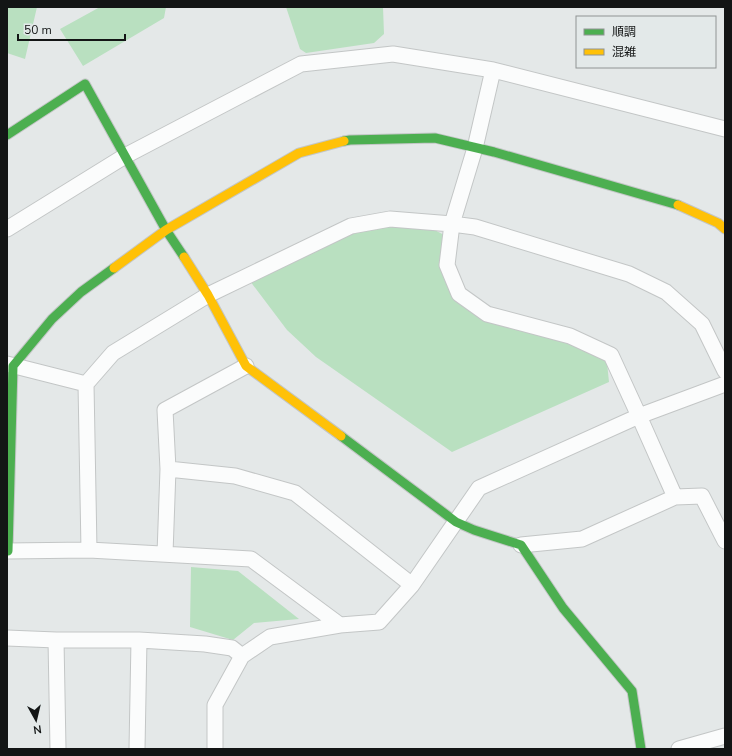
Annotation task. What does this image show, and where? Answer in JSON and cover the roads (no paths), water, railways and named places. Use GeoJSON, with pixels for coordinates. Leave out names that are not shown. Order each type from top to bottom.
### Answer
{"type":"FeatureCollection","features":[{"type":"Feature","properties":{"kind":"street"},"geometry":{"type":"LineString","coordinates":[[7,229],[125,156],[301,64],[393,54],[493,70],[725,129]]}},
{"type":"Feature","properties":{"kind":"street"},"geometry":{"type":"LineString","coordinates":[[493,70],[475,148],[452,224],[447,265],[459,294],[487,314],[570,336],[611,355],[675,497]]}},
{"type":"Feature","properties":{"kind":"street"},"geometry":{"type":"LineString","coordinates":[[7,135],[85,84],[166,230],[208,295],[246,366],[456,522],[474,530],[521,545],[582,539],[675,497],[702,496],[725,541]]}},
{"type":"Feature","properties":{"kind":"street"},"geometry":{"type":"LineString","coordinates":[[340,625],[251,559],[89,550],[7,551],[10,365],[52,319],[81,292],[166,230],[299,153],[350,140],[435,138],[494,152],[673,203],[718,223],[725,229]]}},
{"type":"Feature","properties":{"kind":"street"},"geometry":{"type":"LineString","coordinates":[[89,550],[86,384],[114,353],[208,295],[352,226],[390,219],[452,224],[475,228],[629,274],[666,292],[702,324],[725,371]]}},
{"type":"Feature","properties":{"kind":"street"},"geometry":{"type":"LineString","coordinates":[[10,365],[86,384]]}},
{"type":"Feature","properties":{"kind":"street"},"geometry":{"type":"LineString","coordinates":[[165,554],[168,469],[164,410],[246,366]]}},
{"type":"Feature","properties":{"kind":"street"},"geometry":{"type":"LineString","coordinates":[[215,749],[215,705],[242,656],[270,637],[340,625],[379,622],[412,585],[479,488],[639,416],[725,384]]}},
{"type":"Feature","properties":{"kind":"street"},"geometry":{"type":"LineString","coordinates":[[168,469],[235,476],[295,493],[412,585]]}},
{"type":"Feature","properties":{"kind":"street"},"geometry":{"type":"LineString","coordinates":[[521,545],[563,608],[632,691],[641,749]]}},
{"type":"Feature","properties":{"kind":"street"},"geometry":{"type":"LineString","coordinates":[[7,638],[56,640],[139,640],[205,644],[232,648],[242,656]]}},
{"type":"Feature","properties":{"kind":"street"},"geometry":{"type":"LineString","coordinates":[[56,640],[58,749]]}},
{"type":"Feature","properties":{"kind":"street"},"geometry":{"type":"LineString","coordinates":[[138,749],[139,640]]}},
{"type":"Feature","properties":{"kind":"street"},"geometry":{"type":"LineString","coordinates":[[679,749],[725,736]]}}]}
